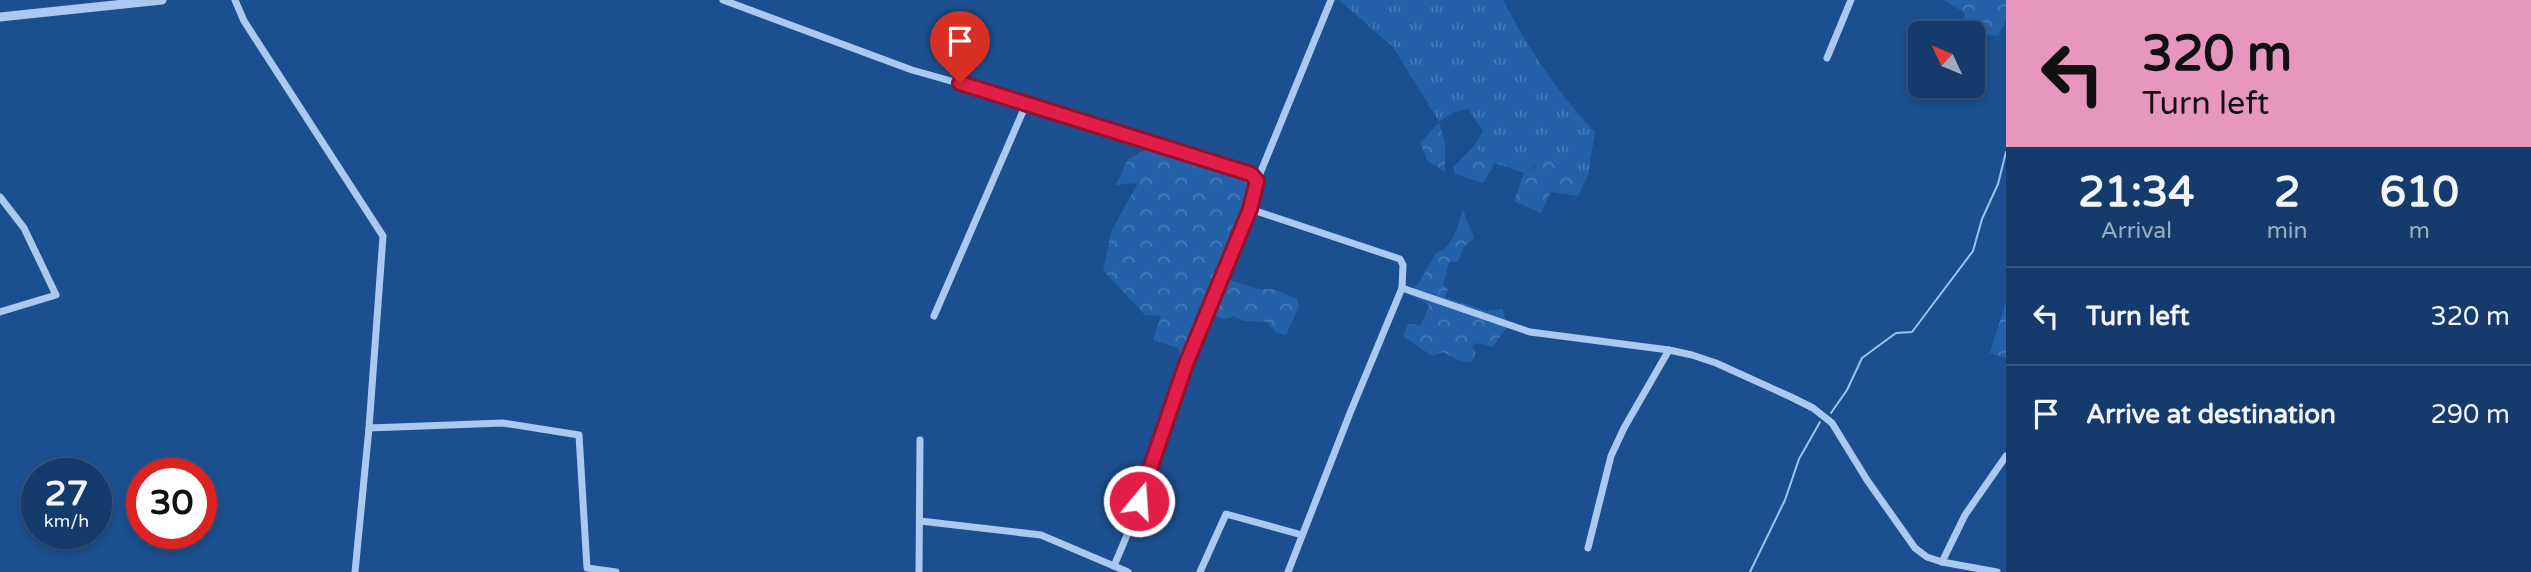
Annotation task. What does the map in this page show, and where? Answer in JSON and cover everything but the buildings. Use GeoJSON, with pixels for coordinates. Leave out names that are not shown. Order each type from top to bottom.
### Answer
{"type":"FeatureCollection","features":[{"type":"Feature","properties":{"kind":"street"},"geometry":{"type":"LineString","coordinates":[[0,17],[162,0]]}},
{"type":"Feature","properties":{"kind":"street"},"geometry":{"type":"LineString","coordinates":[[235,0],[244,21],[383,236],[355,572]]}},
{"type":"Feature","properties":{"kind":"street"},"geometry":{"type":"LineString","coordinates":[[723,0],[912,70],[1027,102],[1251,174],[1257,181]]}},
{"type":"Feature","properties":{"kind":"street"},"geometry":{"type":"LineString","coordinates":[[1114,566],[1135,516],[1142,486],[1186,364],[1331,0]]}},
{"type":"Feature","properties":{"kind":"street"},"geometry":{"type":"LineString","coordinates":[[1828,58],[1851,0]]}},
{"type":"Feature","properties":{"kind":"street"},"geometry":{"type":"LineString","coordinates":[[934,316],[1027,102]]}},
{"type":"Feature","properties":{"kind":"street"},"geometry":{"type":"LineString","coordinates":[[0,197],[24,228],[56,295],[0,312]]}},
{"type":"Feature","properties":{"kind":"street"},"geometry":{"type":"LineString","coordinates":[[1250,209],[1400,259],[1402,265],[1402,288],[1288,572]]}},
{"type":"Feature","properties":{"kind":"street"},"geometry":{"type":"LineString","coordinates":[[1402,288],[1530,332],[1669,350],[1716,363],[1791,397],[1824,415],[1839,431],[1867,480],[1915,548],[1927,557],[1942,562],[1997,572]]}},
{"type":"Feature","properties":{"kind":"street"},"geometry":{"type":"LineString","coordinates":[[1588,548],[1611,456],[1669,350]]}},
{"type":"Feature","properties":{"kind":"street"},"geometry":{"type":"LineString","coordinates":[[369,428],[503,423],[579,435],[587,568],[616,572]]}},
{"type":"Feature","properties":{"kind":"street"},"geometry":{"type":"LineString","coordinates":[[919,572],[920,440]]}},
{"type":"Feature","properties":{"kind":"street"},"geometry":{"type":"LineString","coordinates":[[1942,562],[1965,514],[2006,456]]}},
{"type":"Feature","properties":{"kind":"street"},"geometry":{"type":"LineString","coordinates":[[1200,572],[1226,514],[1302,535]]}},
{"type":"Feature","properties":{"kind":"street"},"geometry":{"type":"LineString","coordinates":[[920,521],[1041,535],[1128,572]]}},
{"type":"Feature","properties":{"kind":"green space"},"geometry":{"type":"Polygon","coordinates":[[[1339,0],[1503,0],[1544,69],[1595,132],[1588,175],[1559,171],[1551,161],[1541,161],[1524,173],[1495,163],[1492,155],[1483,155],[1474,146],[1483,131],[1468,109],[1452,113],[1439,122],[1393,47],[1339,0]]]}},
{"type":"Feature","properties":{"kind":"green space"},"geometry":{"type":"Polygon","coordinates":[[[1943,0],[2006,0],[2006,20],[1998,36],[1985,35],[1985,21],[1965,21],[1964,12],[1943,0]]]}},
{"type":"Feature","properties":{"kind":"green space"},"geometry":{"type":"Polygon","coordinates":[[[1439,122],[1445,143],[1445,172],[1427,160],[1420,143],[1439,122]]]}},
{"type":"Feature","properties":{"kind":"green space"},"geometry":{"type":"Polygon","coordinates":[[[1474,146],[1483,155],[1492,154],[1495,163],[1483,183],[1455,174],[1453,167],[1474,146]]]}},
{"type":"Feature","properties":{"kind":"green space"},"geometry":{"type":"Polygon","coordinates":[[[1148,148],[1176,152],[1253,178],[1243,214],[1183,359],[1178,348],[1153,340],[1161,316],[1145,315],[1103,270],[1112,230],[1138,183],[1116,185],[1128,159],[1148,148]]]}},
{"type":"Feature","properties":{"kind":"green space"},"geometry":{"type":"Polygon","coordinates":[[[1540,161],[1551,161],[1559,171],[1588,175],[1578,196],[1551,192],[1541,213],[1514,201],[1524,173],[1540,161]]]}},
{"type":"Feature","properties":{"kind":"green space"},"geometry":{"type":"Polygon","coordinates":[[[1463,210],[1474,238],[1464,247],[1458,262],[1449,262],[1443,285],[1448,289],[1445,297],[1487,311],[1503,309],[1507,327],[1493,347],[1477,343],[1472,347],[1476,352],[1472,362],[1460,361],[1443,352],[1432,356],[1403,336],[1408,324],[1421,325],[1429,305],[1408,294],[1420,281],[1436,253],[1451,241],[1463,210]]]}},
{"type":"Feature","properties":{"kind":"green space"},"geometry":{"type":"Polygon","coordinates":[[[1227,279],[1258,289],[1274,289],[1297,299],[1299,307],[1286,335],[1275,332],[1267,322],[1210,315],[1227,279]]]}},
{"type":"Feature","properties":{"kind":"green space"},"geometry":{"type":"Polygon","coordinates":[[[2006,301],[2006,358],[1990,353],[2006,301]]]}},
{"type":"Feature","properties":{"kind":"waterway"},"geometry":{"type":"LineString","coordinates":[[1831,413],[1847,390],[1862,358],[1896,333],[1912,332],[1973,251],[1982,219],[1998,184],[2006,152]]}},
{"type":"Feature","properties":{"kind":"waterway"},"geometry":{"type":"LineString","coordinates":[[1750,572],[1785,500],[1799,459],[1820,422]]}},
{"type":"Feature","properties":{"kind":"route"},"geometry":{"type":"LineString","coordinates":[[960,83],[1054,110],[1251,174],[1257,181],[1250,209],[1186,364],[1139,501]]}}]}
